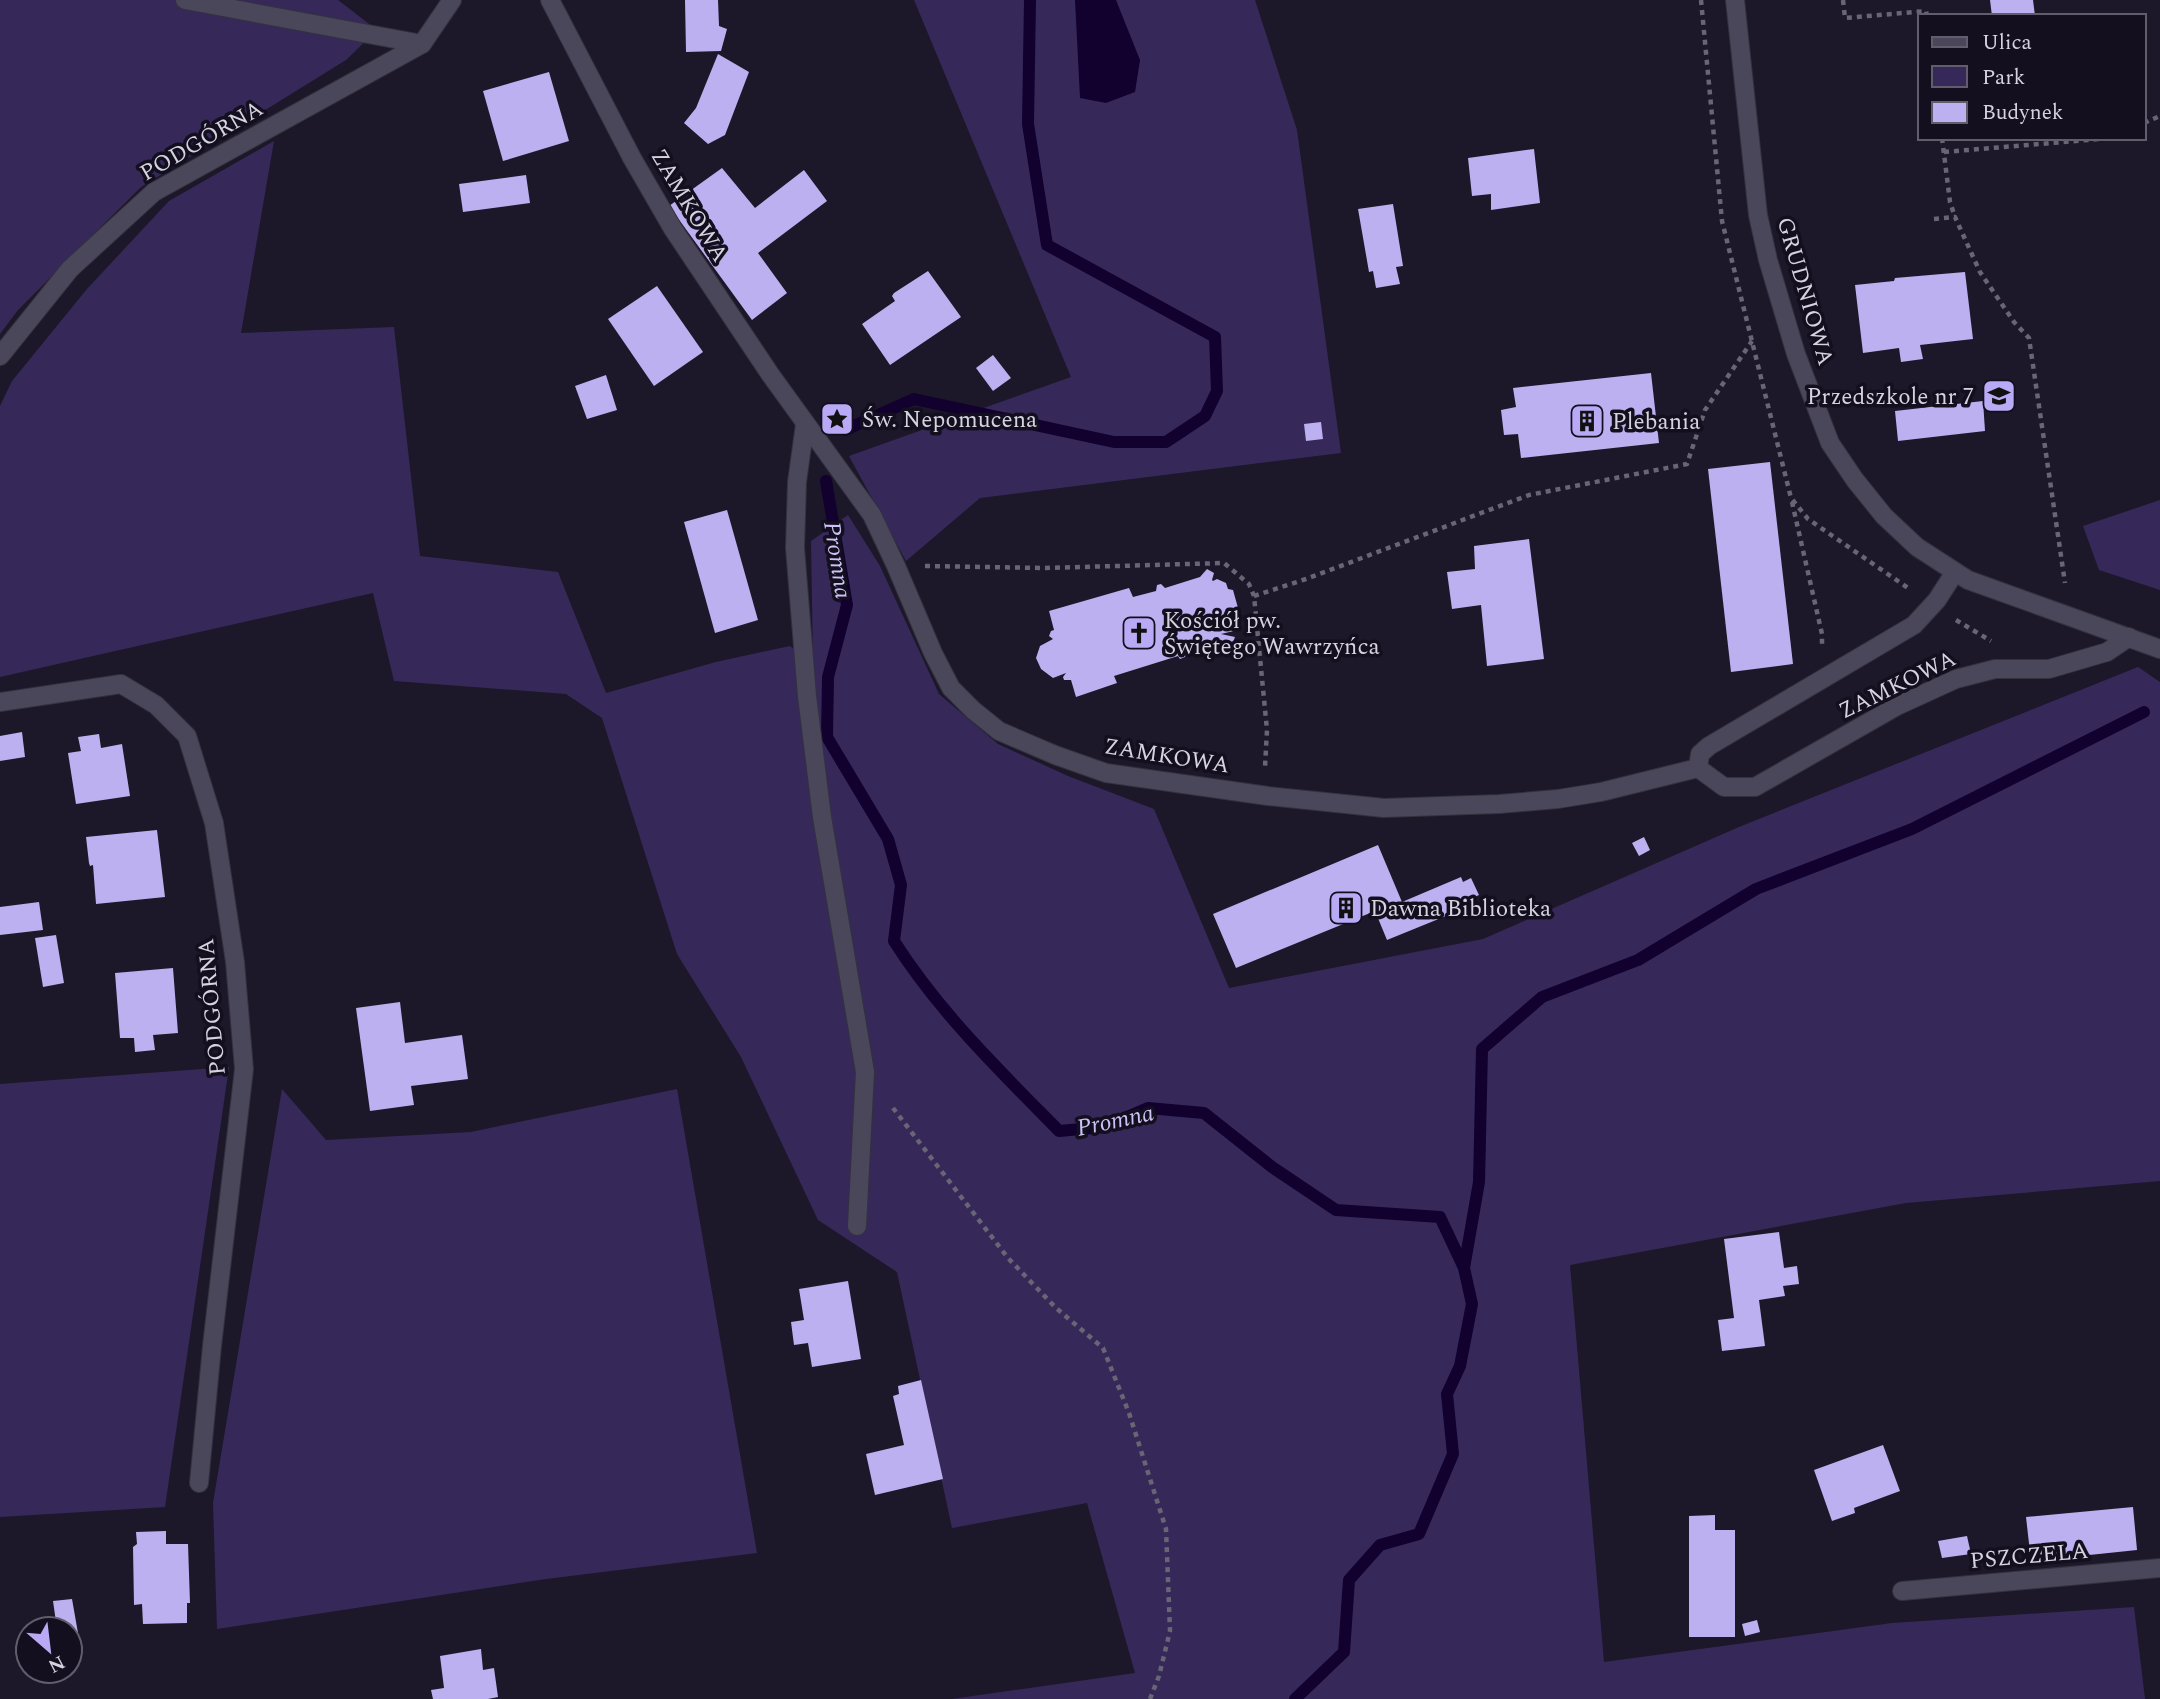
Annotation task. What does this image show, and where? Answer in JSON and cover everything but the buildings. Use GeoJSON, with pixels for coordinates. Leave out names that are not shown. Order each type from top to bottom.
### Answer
{"type":"FeatureCollection","features":[{"type":"Feature","properties":{"kind":"street"},"geometry":{"type":"LineString","coordinates":[[185,0],[422,44]]}},
{"type":"Feature","properties":{"kind":"street","name":"PODGÓRNA"},"geometry":{"type":"LineString","coordinates":[[0,356],[70,269],[154,192],[422,44],[452,0]]}},
{"type":"Feature","properties":{"kind":"street","name":"ZAMKOWA"},"geometry":{"type":"LineString","coordinates":[[550,0],[632,158],[673,229],[762,363],[872,515],[951,688],[972,710],[999,731],[1106,773],[1268,796],[1384,808],[1499,804],[1601,792],[1698,768]]}},
{"type":"Feature","properties":{"kind":"street","name":"GRUDNIOWA"},"geometry":{"type":"LineString","coordinates":[[1735,0],[1758,215],[1768,260],[1796,355],[1830,443],[1884,516],[1917,547],[1955,572],[1980,584],[2160,649]]}},
{"type":"Feature","properties":{"kind":"street"},"geometry":{"type":"LineString","coordinates":[[806,424],[797,482],[795,548],[807,696],[822,817],[865,1072],[857,1226]]}},
{"type":"Feature","properties":{"kind":"street","name":"ZAMKOWA"},"geometry":{"type":"LineString","coordinates":[[1698,768],[1700,754],[1709,746],[1914,625],[1937,600],[1955,572]]}},
{"type":"Feature","properties":{"kind":"street","name":"ZAMKOWA"},"geometry":{"type":"LineString","coordinates":[[1698,768],[1724,787],[1755,787],[1897,706],[1956,679],[1995,669],[2049,669],[2107,652],[2129,637]]}},
{"type":"Feature","properties":{"kind":"street","name":"PODGÓRNA"},"geometry":{"type":"LineString","coordinates":[[0,702],[121,684],[156,705],[187,736],[214,823],[234,962],[244,1069],[199,1483]]}},
{"type":"Feature","properties":{"kind":"street","name":"PSZCZELA"},"geometry":{"type":"LineString","coordinates":[[1902,1591],[2160,1568]]}},
{"type":"Feature","properties":{"kind":"path"},"geometry":{"type":"LineString","coordinates":[[1843,0],[1845,18],[1926,14]]}},
{"type":"Feature","properties":{"kind":"path"},"geometry":{"type":"LineString","coordinates":[[1942,140],[1950,202],[1955,217],[1980,272],[2029,338],[2065,586]]}},
{"type":"Feature","properties":{"kind":"path"},"geometry":{"type":"LineString","coordinates":[[1944,152],[2086,140]]}},
{"type":"Feature","properties":{"kind":"path"},"geometry":{"type":"LineString","coordinates":[[1934,219],[1955,217]]}},
{"type":"Feature","properties":{"kind":"path"},"geometry":{"type":"LineString","coordinates":[[1254,596],[1529,495],[1687,464],[1704,410],[1752,341]]}},
{"type":"Feature","properties":{"kind":"path"},"geometry":{"type":"LineString","coordinates":[[1791,498],[1822,634],[1821,681]]}},
{"type":"Feature","properties":{"kind":"path"},"geometry":{"type":"LineString","coordinates":[[896,566],[1045,568],[1224,563],[1249,584],[1254,596],[1267,730],[1265,770]]}},
{"type":"Feature","properties":{"kind":"path"},"geometry":{"type":"LineString","coordinates":[[865,1072],[1009,1258],[1056,1308],[1103,1348],[1129,1413],[1166,1528],[1170,1631],[1159,1676],[1150,1699]]}},
{"type":"Feature","properties":{"kind":"green space"},"geometry":{"type":"Polygon","coordinates":[[[0,0],[338,0],[377,30],[346,60],[141,187],[18,310],[0,334],[0,0]]]}},
{"type":"Feature","properties":{"kind":"green space"},"geometry":{"type":"Polygon","coordinates":[[[914,0],[1255,0],[1297,130],[1341,453],[980,498],[906,561],[849,456],[1071,377],[914,0]]]}},
{"type":"Feature","properties":{"kind":"green space"},"geometry":{"type":"Polygon","coordinates":[[[274,141],[241,333],[394,327],[420,556],[558,572],[606,693],[716,662],[790,646],[813,662],[811,541],[848,515],[880,566],[939,694],[998,744],[1068,776],[1154,809],[1229,988],[1483,939],[1739,827],[2138,667],[2160,682],[2160,1181],[1906,1203],[1570,1265],[1604,1662],[1892,1623],[2134,1607],[2145,1699],[952,1699],[1135,1673],[1087,1503],[952,1528],[897,1272],[818,1220],[741,1057],[677,954],[602,718],[566,694],[394,681],[373,593],[0,677],[0,406],[12,381],[87,289],[169,201],[274,141]]]}},
{"type":"Feature","properties":{"kind":"green space"},"geometry":{"type":"Polygon","coordinates":[[[2160,500],[2160,590],[2099,570],[2083,526],[2160,500]]]}},
{"type":"Feature","properties":{"kind":"green space"},"geometry":{"type":"Polygon","coordinates":[[[229,1067],[165,1507],[0,1517],[0,1084],[229,1067]]]}},
{"type":"Feature","properties":{"kind":"green space"},"geometry":{"type":"Polygon","coordinates":[[[282,1089],[326,1140],[471,1132],[677,1089],[757,1553],[546,1579],[217,1629],[213,1503],[282,1089]]]}},
{"type":"Feature","properties":{"kind":"shaded area"},"geometry":{"type":"Polygon","coordinates":[[[1075,0],[1116,0],[1140,60],[1135,92],[1106,103],[1080,98],[1075,0]]]}},
{"type":"Feature","properties":{"kind":"waterway","name":"Promna"},"geometry":{"type":"LineString","coordinates":[[845,430],[914,399],[1114,442],[1166,442],[1205,416],[1217,391],[1215,337],[1047,245],[1028,124],[1030,0]]}},
{"type":"Feature","properties":{"kind":"waterway","name":"Promna"},"geometry":{"type":"LineString","coordinates":[[826,481],[847,605],[828,677],[827,737],[888,839],[901,885],[894,941],[930,992],[971,1040],[1059,1131],[1104,1127],[1148,1108],[1204,1113],[1272,1167],[1336,1210],[1440,1217],[1464,1268],[1472,1304],[1460,1366],[1447,1394],[1453,1454],[1419,1534],[1380,1545],[1349,1580],[1344,1652],[1295,1699]]}},
{"type":"Feature","properties":{"kind":"waterway"},"geometry":{"type":"LineString","coordinates":[[1464,1268],[1479,1182],[1482,1049],[1542,997],[1638,960],[1756,889],[1912,829],[2144,712]]}},
{"type":"Feature","properties":{"kind":"place","name":"Przedszkole nr 7"},"geometry":{"type":"Point","coordinates":[1999,396]}},
{"type":"Feature","properties":{"kind":"place","name":"Św. Nepomucena"},"geometry":{"type":"Point","coordinates":[837,419]}},
{"type":"Feature","properties":{"kind":"place","name":"Plebania"},"geometry":{"type":"Point","coordinates":[1587,421]}},
{"type":"Feature","properties":{"kind":"place","name":"Kościół pw. Świętego Wawrzyńca"},"geometry":{"type":"Point","coordinates":[1139,633]}},
{"type":"Feature","properties":{"kind":"place","name":"Dawna Biblioteka"},"geometry":{"type":"Point","coordinates":[1346,908]}}]}
